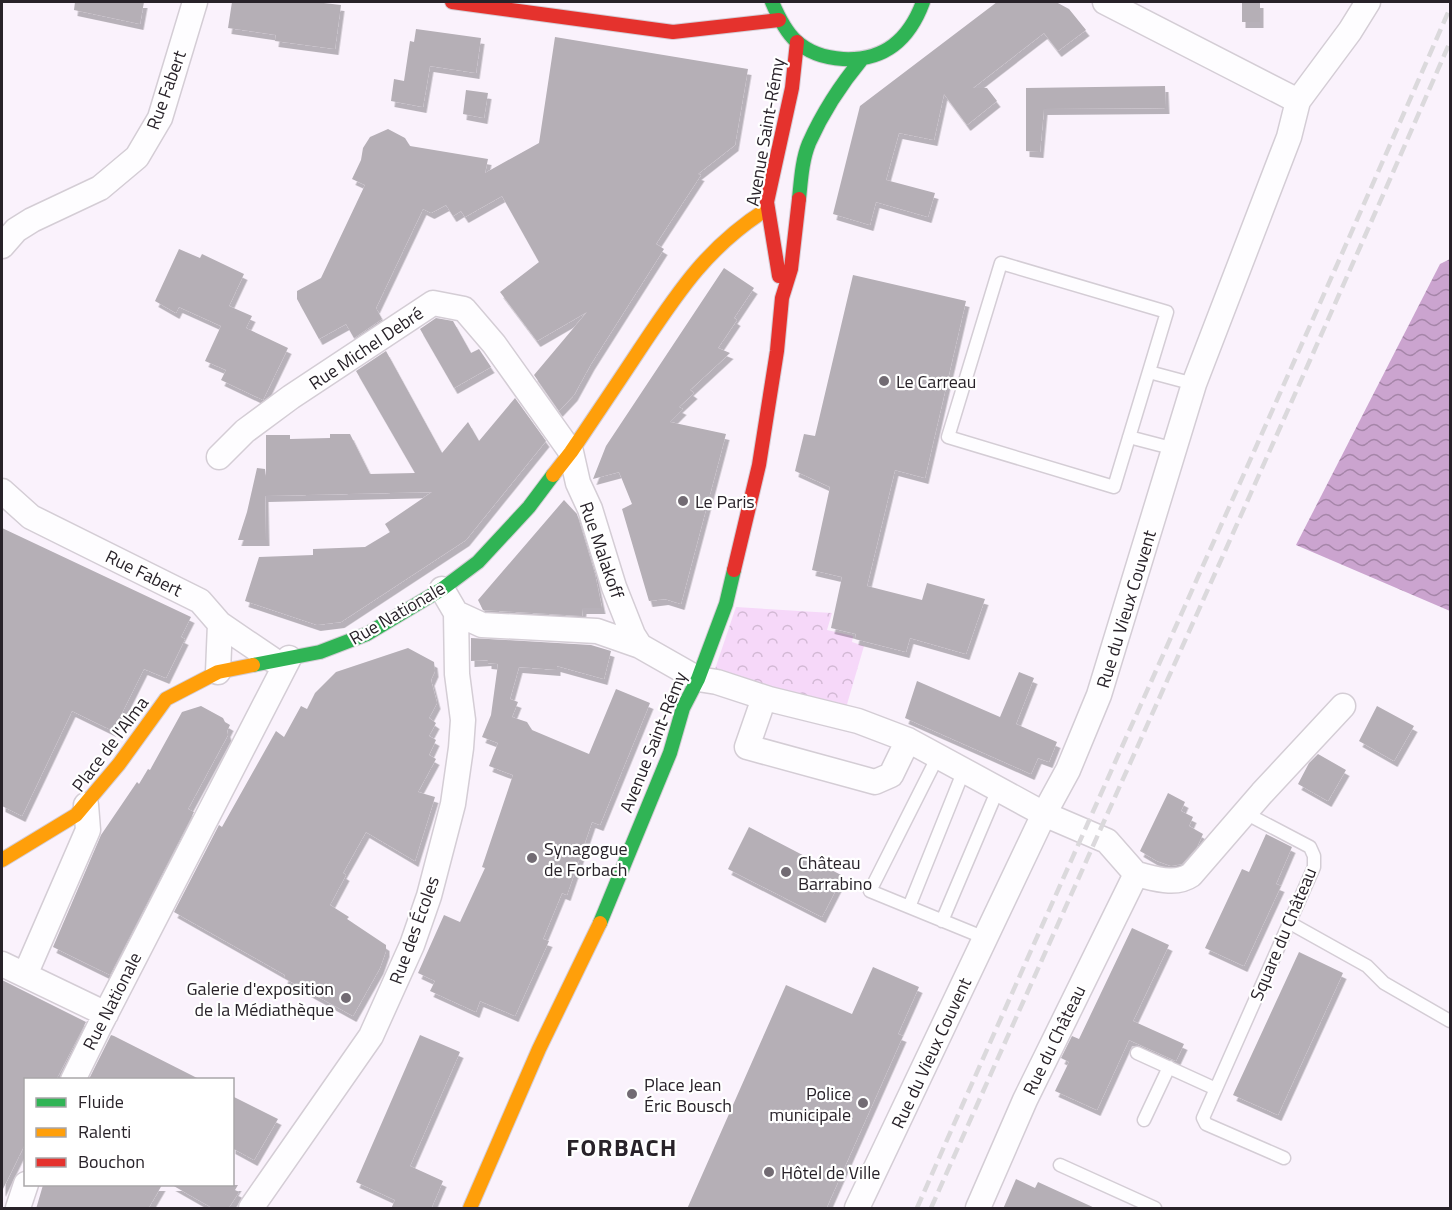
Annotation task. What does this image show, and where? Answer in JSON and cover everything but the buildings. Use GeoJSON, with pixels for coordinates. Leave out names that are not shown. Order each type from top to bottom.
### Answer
{"type":"FeatureCollection","features":[{"type":"Feature","properties":{"kind":"main road"},"geometry":{"type":"LineString","coordinates":[[452,2],[673,32],[779,20]]}},
{"type":"Feature","properties":{"kind":"main road"},"geometry":{"type":"LineString","coordinates":[[772,2],[779,20],[797,42],[814,53],[830,59],[862,59],[879,54],[902,39],[918,17],[923,2]]}},
{"type":"Feature","properties":{"kind":"main road","name":"Avenue Saint-Rémy"},"geometry":{"type":"LineString","coordinates":[[470,1209],[540,1049],[597,929],[670,753],[683,708],[698,679],[726,604],[759,465],[777,351],[782,298],[779,269],[767,209],[792,88],[797,42]]}},
{"type":"Feature","properties":{"kind":"main road","name":"Avenue Saint-Rémy"},"geometry":{"type":"LineString","coordinates":[[782,298],[791,269],[802,172],[809,144],[848,76],[862,59]]}},
{"type":"Feature","properties":{"kind":"main road","name":"Rue Nationale"},"geometry":{"type":"LineString","coordinates":[[281,659],[320,652],[367,634],[442,589],[478,562],[529,507],[571,452],[678,292],[699,265],[742,224],[767,209]]}},
{"type":"Feature","properties":{"kind":"main road","name":"Place de l'Alma"},"geometry":{"type":"LineString","coordinates":[[2,860],[76,815],[119,764],[166,699],[218,672],[281,659]]}},
{"type":"Feature","properties":{"kind":"street","name":"Rue Fabert"},"geometry":{"type":"LineString","coordinates":[[2,246],[16,230],[99,188],[137,157],[160,118],[195,2]]}},
{"type":"Feature","properties":{"kind":"street"},"geometry":{"type":"LineString","coordinates":[[1105,2],[1298,101]]}},
{"type":"Feature","properties":{"kind":"street","name":"Rue du Vieux Couvent"},"geometry":{"type":"LineString","coordinates":[[857,1209],[1044,814],[1068,770],[1099,695],[1194,384],[1289,137],[1298,101],[1350,31],[1368,2]]}},
{"type":"Feature","properties":{"kind":"street","name":"Rue Michel Debré"},"geometry":{"type":"LineString","coordinates":[[219,457],[245,431],[291,397],[433,303],[464,309],[494,344],[571,452]]}},
{"type":"Feature","properties":{"kind":"street","name":"Rue Malakoff"},"geometry":{"type":"LineString","coordinates":[[571,452],[578,483],[590,509],[614,587],[633,635],[640,646]]}},
{"type":"Feature","properties":{"kind":"street","name":"Rue Fabert"},"geometry":{"type":"LineString","coordinates":[[2,491],[31,517],[200,601],[220,624],[245,641],[281,659]]}},
{"type":"Feature","properties":{"kind":"street"},"geometry":{"type":"LineString","coordinates":[[442,589],[456,613],[482,625],[597,631],[640,646],[698,679],[717,682],[764,698],[858,721],[909,740],[1044,814],[1107,841],[1136,874],[1174,881],[1183,880],[1191,875],[1343,706]]}},
{"type":"Feature","properties":{"kind":"street","name":"Rue des Écoles"},"geometry":{"type":"LineString","coordinates":[[251,1209],[371,1036],[412,945],[429,896],[453,804],[461,748],[463,720],[457,674],[456,613]]}},
{"type":"Feature","properties":{"kind":"street"},"geometry":{"type":"LineString","coordinates":[[218,672],[220,624]]}},
{"type":"Feature","properties":{"kind":"street","name":"Rue Nationale"},"geometry":{"type":"LineString","coordinates":[[74,1078],[281,659]]}},
{"type":"Feature","properties":{"kind":"street"},"geometry":{"type":"LineString","coordinates":[[764,698],[747,747],[875,782],[891,775],[909,740]]}},
{"type":"Feature","properties":{"kind":"street"},"geometry":{"type":"LineString","coordinates":[[25,975],[88,830],[86,805]]}},
{"type":"Feature","properties":{"kind":"street","name":"Rue du Château"},"geometry":{"type":"LineString","coordinates":[[978,1209],[1025,1100],[1136,874]]}},
{"type":"Feature","properties":{"kind":"street"},"geometry":{"type":"LineString","coordinates":[[2,964],[106,1014]]}},
{"type":"Feature","properties":{"kind":"lane"},"geometry":{"type":"LineString","coordinates":[[1001,263],[1167,312],[1129,437],[1114,487],[948,437],[1001,263]]}},
{"type":"Feature","properties":{"kind":"lane"},"geometry":{"type":"LineString","coordinates":[[1149,372],[1194,384]]}},
{"type":"Feature","properties":{"kind":"lane"},"geometry":{"type":"LineString","coordinates":[[1129,437],[1174,449]]}},
{"type":"Feature","properties":{"kind":"lane"},"geometry":{"type":"LineString","coordinates":[[938,756],[870,891],[985,938]]}},
{"type":"Feature","properties":{"kind":"lane"},"geometry":{"type":"LineString","coordinates":[[909,907],[964,770]]}},
{"type":"Feature","properties":{"kind":"lane"},"geometry":{"type":"LineString","coordinates":[[942,921],[998,789]]}},
{"type":"Feature","properties":{"kind":"lane","name":"Square du Château"},"geometry":{"type":"LineString","coordinates":[[1245,813],[1310,847],[1314,856],[1314,867],[1203,1118],[1206,1124],[1284,1158]]}},
{"type":"Feature","properties":{"kind":"lane"},"geometry":{"type":"LineString","coordinates":[[1290,923],[1367,966],[1384,983],[1450,1022]]}},
{"type":"Feature","properties":{"kind":"lane"},"geometry":{"type":"LineString","coordinates":[[1137,1053],[1216,1089]]}},
{"type":"Feature","properties":{"kind":"lane"},"geometry":{"type":"LineString","coordinates":[[1144,1120],[1169,1067]]}},
{"type":"Feature","properties":{"kind":"lane"},"geometry":{"type":"LineString","coordinates":[[1060,1165],[1155,1209]]}},
{"type":"Feature","properties":{"kind":"green space"},"geometry":{"type":"Polygon","coordinates":[[[736,607],[832,613],[827,630],[853,636],[852,642],[864,646],[843,718],[712,678],[736,607]]]}},
{"type":"Feature","properties":{"kind":"water"},"geometry":{"type":"Polygon","coordinates":[[[1450,259],[1450,611],[1296,545],[1440,264],[1450,259]]]}},
{"type":"Feature","properties":{"kind":"railway"},"geometry":{"type":"LineString","coordinates":[[917,1208],[1450,8]]}},
{"type":"Feature","properties":{"kind":"railway"},"geometry":{"type":"LineString","coordinates":[[931,1208],[1450,42]]}},
{"type":"Feature","properties":{"kind":"traffic: fast"},"geometry":{"type":"LineString","coordinates":[[772,2],[785,28],[801,45],[818,54],[843,59],[871,56],[893,46],[910,27],[923,2]]}},
{"type":"Feature","properties":{"kind":"traffic: fast"},"geometry":{"type":"LineString","coordinates":[[799,199],[803,163],[809,143],[833,99],[862,59]]}},
{"type":"Feature","properties":{"kind":"traffic: fast"},"geometry":{"type":"LineString","coordinates":[[253,665],[320,652],[367,634],[442,589],[478,562],[529,507],[553,475]]}},
{"type":"Feature","properties":{"kind":"traffic: fast"},"geometry":{"type":"LineString","coordinates":[[600,923],[670,753],[683,708],[698,679],[726,604],[734,570]]}},
{"type":"Feature","properties":{"kind":"traffic: slow"},"geometry":{"type":"LineString","coordinates":[[553,475],[571,452],[667,308],[695,272],[727,239],[767,209]]}},
{"type":"Feature","properties":{"kind":"traffic: slow"},"geometry":{"type":"LineString","coordinates":[[2,860],[76,815],[119,764],[166,699],[218,672],[253,665]]}},
{"type":"Feature","properties":{"kind":"traffic: slow"},"geometry":{"type":"LineString","coordinates":[[470,1208],[539,1049],[600,923]]}},
{"type":"Feature","properties":{"kind":"traffic: jam"},"geometry":{"type":"LineString","coordinates":[[452,2],[673,32],[779,20]]}},
{"type":"Feature","properties":{"kind":"traffic: jam"},"geometry":{"type":"LineString","coordinates":[[779,276],[767,202],[792,88],[797,42]]}},
{"type":"Feature","properties":{"kind":"traffic: jam"},"geometry":{"type":"LineString","coordinates":[[734,570],[759,465],[777,351],[782,298],[791,269],[799,199]]}},
{"type":"Feature","properties":{"kind":"place","name":"Le Carreau"},"geometry":{"type":"Point","coordinates":[884,381]}},
{"type":"Feature","properties":{"kind":"place","name":"Le Paris"},"geometry":{"type":"Point","coordinates":[683,501]}},
{"type":"Feature","properties":{"kind":"place","name":"Synagogue de Forbach"},"geometry":{"type":"Point","coordinates":[532,858]}},
{"type":"Feature","properties":{"kind":"place","name":"Château Barrabino"},"geometry":{"type":"Point","coordinates":[786,872]}},
{"type":"Feature","properties":{"kind":"place","name":"Galerie d'exposition de la Médiathèque"},"geometry":{"type":"Point","coordinates":[346,998]}},
{"type":"Feature","properties":{"kind":"place","name":"Place Jean Éric Bousch"},"geometry":{"type":"Point","coordinates":[632,1094]}},
{"type":"Feature","properties":{"kind":"place","name":"Police municipale"},"geometry":{"type":"Point","coordinates":[863,1103]}},
{"type":"Feature","properties":{"kind":"place","name":"Hôtel de Ville"},"geometry":{"type":"Point","coordinates":[769,1172]}},
{"type":"Feature","properties":{"kind":"district","name":"FORBACH"},"geometry":{"type":"Point","coordinates":[622,1147]}}]}
